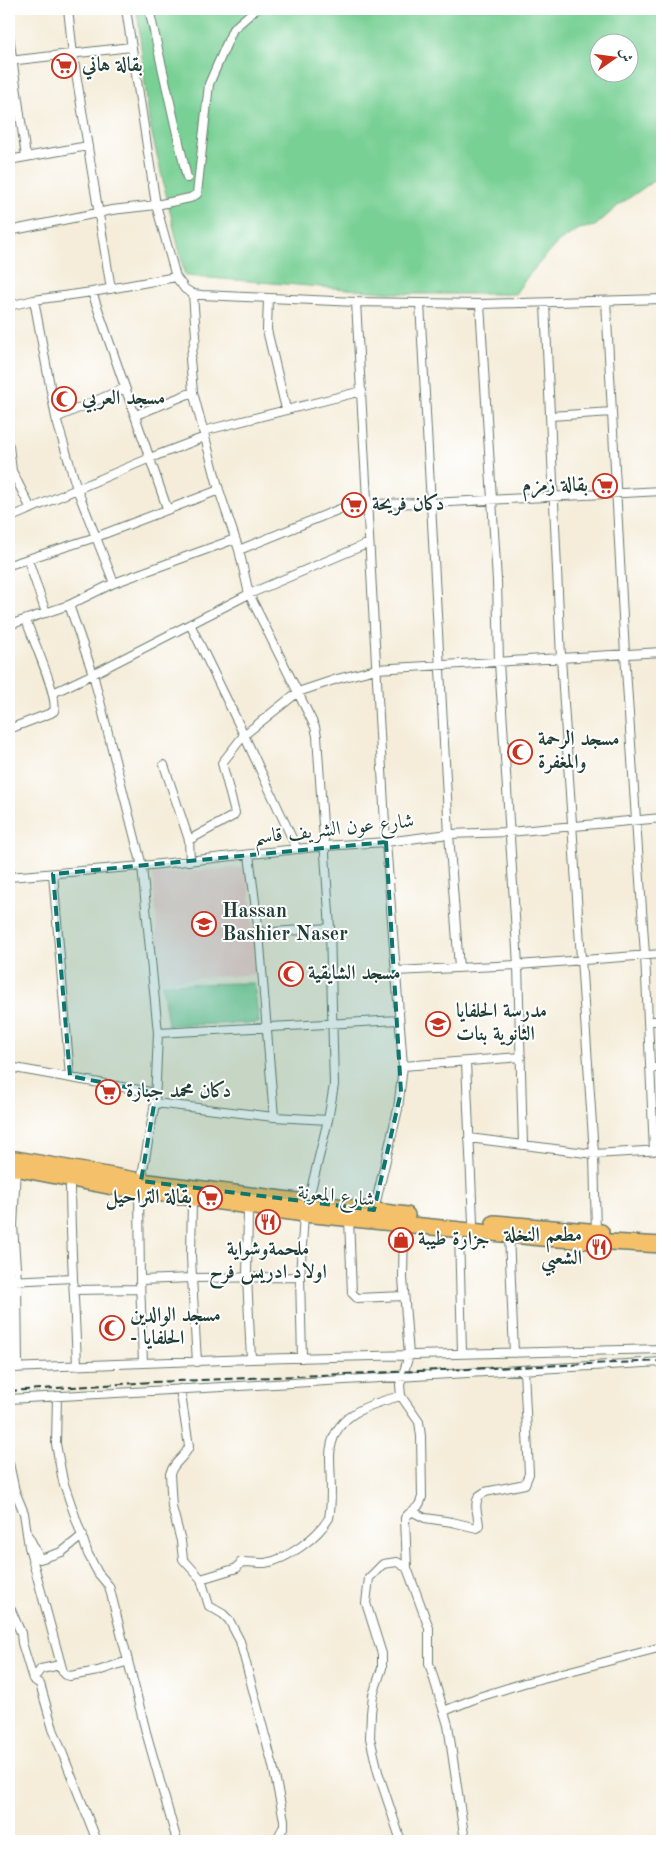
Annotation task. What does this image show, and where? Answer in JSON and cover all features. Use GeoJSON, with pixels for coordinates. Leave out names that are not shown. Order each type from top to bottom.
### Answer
{"type":"FeatureCollection","features":[{"type":"Feature","properties":{"kind":"highway","name":"شارع المعونة"},"geometry":{"type":"LineString","coordinates":[[11,1164],[140,1186],[306,1208],[349,1219],[510,1235],[662,1245]]}},
{"type":"Feature","properties":{"kind":"highway","name":"شارع المعونة"},"geometry":{"type":"LineString","coordinates":[[11,1164],[70,1180],[140,1186],[192,1199],[248,1206],[374,1210],[473,1222],[662,1236]]}},
{"type":"Feature","properties":{"kind":"street"},"geometry":{"type":"LineString","coordinates":[[68,9],[73,55],[111,289]]}},
{"type":"Feature","properties":{"kind":"street"},"geometry":{"type":"LineString","coordinates":[[126,9],[156,204],[176,277],[193,294],[356,302],[545,304],[662,299],[662,303]]}},
{"type":"Feature","properties":{"kind":"street"},"geometry":{"type":"LineString","coordinates":[[149,9],[187,178]]}},
{"type":"Feature","properties":{"kind":"street"},"geometry":{"type":"LineString","coordinates":[[9,231],[98,213],[190,198],[197,194],[209,84],[232,29],[256,9]]}},
{"type":"Feature","properties":{"kind":"street"},"geometry":{"type":"LineString","coordinates":[[9,36],[10,62],[26,157]]}},
{"type":"Feature","properties":{"kind":"street"},"geometry":{"type":"LineString","coordinates":[[10,62],[131,47]]}},
{"type":"Feature","properties":{"kind":"street"},"geometry":{"type":"LineString","coordinates":[[9,160],[88,146]]}},
{"type":"Feature","properties":{"kind":"street"},"geometry":{"type":"LineString","coordinates":[[9,306],[34,300],[176,277]]}},
{"type":"Feature","properties":{"kind":"street"},"geometry":{"type":"LineString","coordinates":[[92,292],[167,508]]}},
{"type":"Feature","properties":{"kind":"street"},"geometry":{"type":"LineString","coordinates":[[193,294],[196,336],[190,359],[193,392],[219,490],[239,550],[249,594],[315,727],[317,736],[330,928],[334,1092],[306,1208],[300,1277],[302,1358]]}},
{"type":"Feature","properties":{"kind":"street"},"geometry":{"type":"LineString","coordinates":[[268,298],[268,330],[286,409]]}},
{"type":"Feature","properties":{"kind":"street"},"geometry":{"type":"LineString","coordinates":[[34,300],[56,418],[77,489],[114,582]]}},
{"type":"Feature","properties":{"kind":"street"},"geometry":{"type":"LineString","coordinates":[[469,1138],[594,1154],[658,1150],[650,1068],[606,301]]}},
{"type":"Feature","properties":{"kind":"street"},"geometry":{"type":"LineString","coordinates":[[356,302],[386,842],[398,1020],[403,1066],[398,1109],[374,1210]]}},
{"type":"Feature","properties":{"kind":"street"},"geometry":{"type":"LineString","coordinates":[[420,302],[449,834],[459,968]]}},
{"type":"Feature","properties":{"kind":"street"},"geometry":{"type":"LineString","coordinates":[[480,304],[497,580],[499,662],[518,965],[523,1145]]}},
{"type":"Feature","properties":{"kind":"street"},"geometry":{"type":"LineString","coordinates":[[545,304],[561,658],[594,1154],[596,1232]]}},
{"type":"Feature","properties":{"kind":"street"},"geometry":{"type":"LineString","coordinates":[[56,418],[125,388]]}},
{"type":"Feature","properties":{"kind":"street"},"geometry":{"type":"LineString","coordinates":[[9,518],[204,434],[286,409],[362,391]]}},
{"type":"Feature","properties":{"kind":"street"},"geometry":{"type":"LineString","coordinates":[[136,415],[193,392]]}},
{"type":"Feature","properties":{"kind":"street"},"geometry":{"type":"LineString","coordinates":[[550,416],[612,412]]}},
{"type":"Feature","properties":{"kind":"street"},"geometry":{"type":"LineString","coordinates":[[9,446],[10,471],[31,509]]}},
{"type":"Feature","properties":{"kind":"street"},"geometry":{"type":"LineString","coordinates":[[9,565],[96,537],[167,508],[219,490]]}},
{"type":"Feature","properties":{"kind":"street"},"geometry":{"type":"LineString","coordinates":[[239,550],[367,501],[431,503],[662,491]]}},
{"type":"Feature","properties":{"kind":"street"},"geometry":{"type":"LineString","coordinates":[[9,625],[69,605],[114,582],[235,539]]}},
{"type":"Feature","properties":{"kind":"street"},"geometry":{"type":"LineString","coordinates":[[53,693],[249,594],[369,543]]}},
{"type":"Feature","properties":{"kind":"street"},"geometry":{"type":"LineString","coordinates":[[28,560],[46,613]]}},
{"type":"Feature","properties":{"kind":"street"},"geometry":{"type":"LineString","coordinates":[[69,605],[93,674],[142,866],[158,1033],[155,1103],[140,1186],[140,1289],[143,1363]]}},
{"type":"Feature","properties":{"kind":"street"},"geometry":{"type":"LineString","coordinates":[[9,729],[54,711],[56,708],[53,693],[26,620]]}},
{"type":"Feature","properties":{"kind":"street"},"geometry":{"type":"LineString","coordinates":[[190,624],[297,849]]}},
{"type":"Feature","properties":{"kind":"street"},"geometry":{"type":"LineString","coordinates":[[189,840],[233,816],[235,813],[222,763],[244,735],[298,692],[376,669],[662,652]]}},
{"type":"Feature","properties":{"kind":"street"},"geometry":{"type":"LineString","coordinates":[[164,765],[189,840],[190,861]]}},
{"type":"Feature","properties":{"kind":"street","name":"شارع عون الشريف قاسم"},"geometry":{"type":"LineString","coordinates":[[9,877],[142,866],[449,834],[509,832],[636,822],[662,818]]}},
{"type":"Feature","properties":{"kind":"street"},"geometry":{"type":"LineString","coordinates":[[249,855],[259,933],[274,1117]]}},
{"type":"Feature","properties":{"kind":"street"},"geometry":{"type":"LineString","coordinates":[[54,874],[70,1076]]}},
{"type":"Feature","properties":{"kind":"street"},"geometry":{"type":"LineString","coordinates":[[259,933],[330,928]]}},
{"type":"Feature","properties":{"kind":"street"},"geometry":{"type":"LineString","coordinates":[[396,971],[518,965],[662,954]]}},
{"type":"Feature","properties":{"kind":"street"},"geometry":{"type":"LineString","coordinates":[[158,1033],[398,1020]]}},
{"type":"Feature","properties":{"kind":"street"},"geometry":{"type":"LineString","coordinates":[[648,1021],[662,1021]]}},
{"type":"Feature","properties":{"kind":"street"},"geometry":{"type":"LineString","coordinates":[[403,1066],[521,1057]]}},
{"type":"Feature","properties":{"kind":"street"},"geometry":{"type":"LineString","coordinates":[[466,1062],[473,1222]]}},
{"type":"Feature","properties":{"kind":"street"},"geometry":{"type":"LineString","coordinates":[[9,1066],[156,1093]]}},
{"type":"Feature","properties":{"kind":"street"},"geometry":{"type":"LineString","coordinates":[[650,1068],[662,1068]]}},
{"type":"Feature","properties":{"kind":"street"},"geometry":{"type":"LineString","coordinates":[[155,1103],[274,1117],[328,1120]]}},
{"type":"Feature","properties":{"kind":"street"},"geometry":{"type":"LineString","coordinates":[[11,1164],[13,1281],[18,1368]]}},
{"type":"Feature","properties":{"kind":"street"},"geometry":{"type":"LineString","coordinates":[[70,1180],[70,1227],[77,1366]]}},
{"type":"Feature","properties":{"kind":"street"},"geometry":{"type":"LineString","coordinates":[[192,1199],[191,1258],[197,1362]]}},
{"type":"Feature","properties":{"kind":"street"},"geometry":{"type":"LineString","coordinates":[[248,1206],[247,1277],[251,1359]]}},
{"type":"Feature","properties":{"kind":"street"},"geometry":{"type":"LineString","coordinates":[[349,1219],[352,1293],[357,1298],[404,1296]]}},
{"type":"Feature","properties":{"kind":"street"},"geometry":{"type":"LineString","coordinates":[[404,1224],[403,1278],[409,1355],[400,1385],[401,1396],[419,1422],[422,1498],[420,1506],[408,1514],[404,1523],[407,1568],[429,1628],[429,1663],[449,1731],[465,1841]]}},
{"type":"Feature","properties":{"kind":"street"},"geometry":{"type":"LineString","coordinates":[[459,1230],[462,1354]]}},
{"type":"Feature","properties":{"kind":"street"},"geometry":{"type":"LineString","coordinates":[[510,1235],[514,1353]]}},
{"type":"Feature","properties":{"kind":"street"},"geometry":{"type":"LineString","coordinates":[[140,1280],[300,1277]]}},
{"type":"Feature","properties":{"kind":"street"},"geometry":{"type":"LineString","coordinates":[[13,1281],[73,1278]]}},
{"type":"Feature","properties":{"kind":"street"},"geometry":{"type":"LineString","coordinates":[[74,1290],[140,1289]]}},
{"type":"Feature","properties":{"kind":"street"},"geometry":{"type":"LineString","coordinates":[[9,1368],[251,1359],[662,1349]]}},
{"type":"Feature","properties":{"kind":"street"},"geometry":{"type":"LineString","coordinates":[[9,1400],[662,1362]]}},
{"type":"Feature","properties":{"kind":"street"},"geometry":{"type":"LineString","coordinates":[[413,1512],[426,1518],[477,1528],[479,1527],[476,1508],[479,1496],[485,1492],[525,1484],[529,1474],[524,1370]]}},
{"type":"Feature","properties":{"kind":"street"},"geometry":{"type":"LineString","coordinates":[[180,1389],[190,1446],[188,1451],[171,1468],[170,1474],[172,1502],[183,1558],[201,1579],[209,1606],[223,1614],[234,1628],[240,1641],[273,1766],[284,1820],[284,1826],[276,1841]]}},
{"type":"Feature","properties":{"kind":"street"},"geometry":{"type":"LineString","coordinates":[[56,1396],[56,1444],[62,1482],[88,1554],[94,1567],[108,1586],[177,1841]]}},
{"type":"Feature","properties":{"kind":"street"},"geometry":{"type":"LineString","coordinates":[[201,1579],[237,1568],[241,1562],[265,1563],[279,1559],[293,1553],[305,1543],[329,1518],[330,1450],[337,1430],[353,1413],[362,1408],[401,1396]]}},
{"type":"Feature","properties":{"kind":"street"},"geometry":{"type":"LineString","coordinates":[[9,1463],[15,1491],[24,1512],[28,1547],[63,1672],[70,1676],[98,1671],[128,1661]]}},
{"type":"Feature","properties":{"kind":"street"},"geometry":{"type":"LineString","coordinates":[[26,1530],[40,1559],[62,1552],[83,1536]]}},
{"type":"Feature","properties":{"kind":"street"},"geometry":{"type":"LineString","coordinates":[[401,1841],[378,1772],[370,1738],[373,1695],[382,1668],[382,1654],[366,1603],[369,1578],[383,1564],[397,1562],[407,1568]]}},
{"type":"Feature","properties":{"kind":"street"},"geometry":{"type":"LineString","coordinates":[[9,1608],[12,1610],[21,1633],[22,1643],[33,1679],[40,1684],[53,1729],[97,1841]]}},
{"type":"Feature","properties":{"kind":"street"},"geometry":{"type":"LineString","coordinates":[[444,1711],[479,1697],[524,1683],[662,1647]]}},
{"type":"Feature","properties":{"kind":"street"},"geometry":{"type":"LineString","coordinates":[[33,1679],[41,1670],[60,1665]]}},
{"type":"Feature","properties":{"kind":"highlighted area"},"geometry":{"type":"Polygon","coordinates":[[[386,842],[401,1092],[374,1210],[141,1181],[156,1093],[70,1076],[53,874],[386,842]]]}},
{"type":"Feature","properties":{"kind":"shaded area","name":"Hassan Bashier Naser"},"geometry":{"type":"Polygon","coordinates":[[[248,867],[256,974],[161,981],[153,874],[248,867]]]}},
{"type":"Feature","properties":{"kind":"green space"},"geometry":{"type":"Polygon","coordinates":[[[137,9],[662,10],[662,175],[619,205],[595,226],[579,229],[557,243],[515,294],[408,294],[185,276],[149,121],[137,9]]]}},
{"type":"Feature","properties":{"kind":"green space"},"geometry":{"type":"Polygon","coordinates":[[[254,983],[259,1023],[168,1025],[162,984],[254,983]]]}},
{"type":"Feature","properties":{"kind":"railway"},"geometry":{"type":"LineString","coordinates":[[9,1391],[152,1382],[662,1361]]}},
{"type":"Feature","properties":{"kind":"place","name":"بقالة هاني"},"geometry":{"type":"Point","coordinates":[64,66]}},
{"type":"Feature","properties":{"kind":"place","name":"مسجد العربي"},"geometry":{"type":"Point","coordinates":[64,399]}},
{"type":"Feature","properties":{"kind":"place","name":"بقالة زمزم"},"geometry":{"type":"Point","coordinates":[605,486]}},
{"type":"Feature","properties":{"kind":"place","name":"دكان فريحة"},"geometry":{"type":"Point","coordinates":[354,505]}},
{"type":"Feature","properties":{"kind":"place","name":"مسجد الرحمة والمغفرة"},"geometry":{"type":"Point","coordinates":[520,752]}},
{"type":"Feature","properties":{"kind":"place","name":"Hassan Bashier Naser"},"geometry":{"type":"Point","coordinates":[204,924]}},
{"type":"Feature","properties":{"kind":"place","name":"مسجد الشايقية"},"geometry":{"type":"Point","coordinates":[291,974]}},
{"type":"Feature","properties":{"kind":"place","name":"مدرسة الحلفايا الثانوية بنات"},"geometry":{"type":"Point","coordinates":[438,1024]}},
{"type":"Feature","properties":{"kind":"place","name":"دكان محمد جبارة"},"geometry":{"type":"Point","coordinates":[108,1092]}},
{"type":"Feature","properties":{"kind":"place","name":"بقالة التراحيل"},"geometry":{"type":"Point","coordinates":[210,1198]}},
{"type":"Feature","properties":{"kind":"place","name":"ملحمةوشواية اولاد ادريس فرح"},"geometry":{"type":"Point","coordinates":[268,1222]}},
{"type":"Feature","properties":{"kind":"place","name":"جزارة طيبة"},"geometry":{"type":"Point","coordinates":[401,1240]}},
{"type":"Feature","properties":{"kind":"place","name":"مطعم النخلة الشعبي"},"geometry":{"type":"Point","coordinates":[599,1247]}},
{"type":"Feature","properties":{"kind":"place","name":"مسجد الوالدين - الحلفايا"},"geometry":{"type":"Point","coordinates":[112,1328]}}]}
